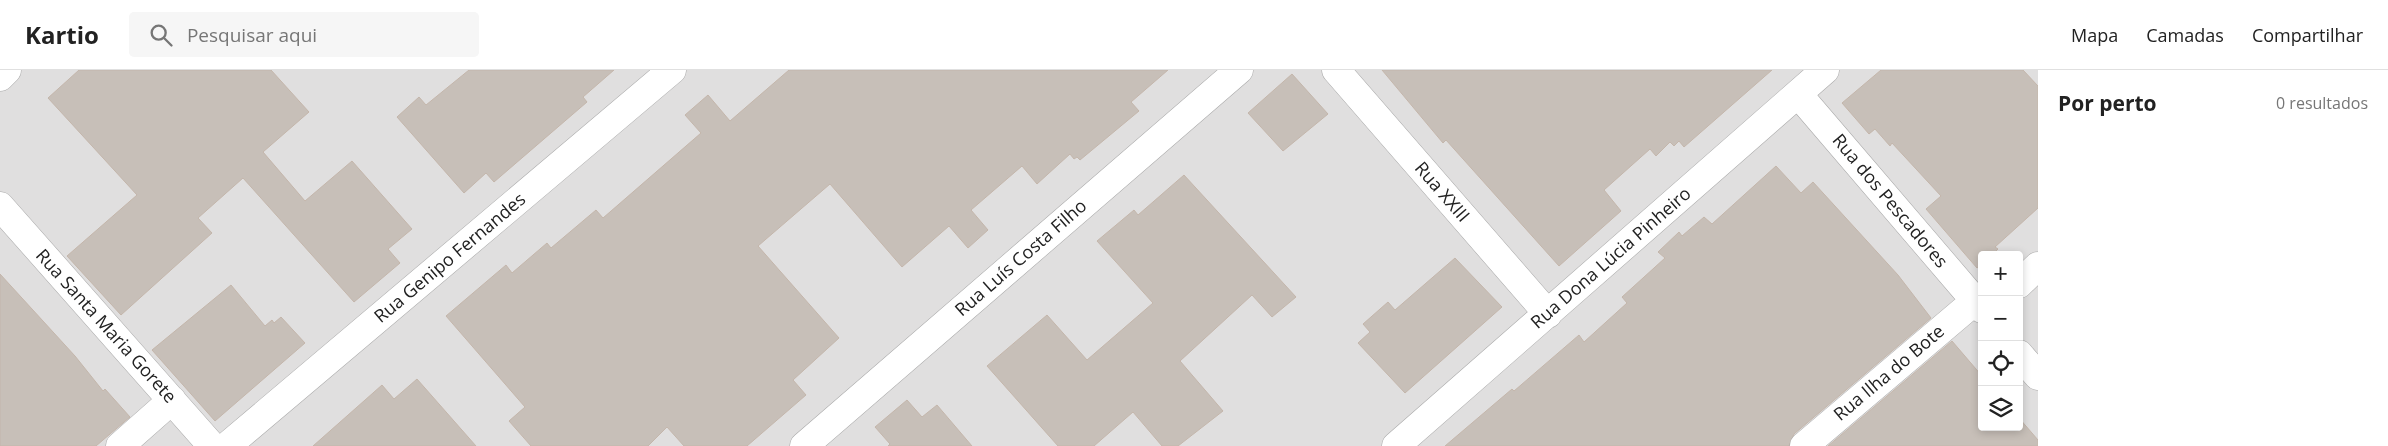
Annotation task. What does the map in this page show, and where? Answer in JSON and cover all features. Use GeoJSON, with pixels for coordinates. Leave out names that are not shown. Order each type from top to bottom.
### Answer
{"type":"FeatureCollection","features":[{"type":"Feature","properties":{"kind":"street"},"geometry":{"type":"LineString","coordinates":[[0,76],[8,70]]}},
{"type":"Feature","properties":{"kind":"street","name":"Rua Genipo Fernandes"},"geometry":{"type":"LineString","coordinates":[[227,446],[672,70]]}},
{"type":"Feature","properties":{"kind":"street","name":"Rua Luís Costa Filho"},"geometry":{"type":"LineString","coordinates":[[804,446],[1239,70]]}},
{"type":"Feature","properties":{"kind":"street","name":"Rua XXIII"},"geometry":{"type":"LineString","coordinates":[[1336,70],[1548,314]]}},
{"type":"Feature","properties":{"kind":"street","name":"Rua Dona Lúcia Pinheiro"},"geometry":{"type":"LineString","coordinates":[[1396,446],[1825,70]]}},
{"type":"Feature","properties":{"kind":"street","name":"Rua dos Pescadores"},"geometry":{"type":"LineString","coordinates":[[1798,94],[1978,305]]}},
{"type":"Feature","properties":{"kind":"street","name":"Rua Santa Maria Gorete"},"geometry":{"type":"LineString","coordinates":[[2,212],[212,446]]}},
{"type":"Feature","properties":{"kind":"street"},"geometry":{"type":"LineString","coordinates":[[2023,280],[2038,266]]}},
{"type":"Feature","properties":{"kind":"street","name":"Rua Ilha do Bote"},"geometry":{"type":"LineString","coordinates":[[1804,446],[1978,305]]}},
{"type":"Feature","properties":{"kind":"street"},"geometry":{"type":"LineString","coordinates":[[2023,359],[2038,376]]}},
{"type":"Feature","properties":{"kind":"street"},"geometry":{"type":"LineString","coordinates":[[120,446],[172,400]]}},
{"type":"Feature","properties":{"kind":"shaded area"},"geometry":{"type":"Polygon","coordinates":[[[0,70],[2038,70],[2038,446],[0,446],[0,70]]]}},
{"type":"Feature","properties":{"kind":"building"},"geometry":{"type":"Polygon","coordinates":[[[79,70],[271,70],[309,112],[263,152],[305,201],[352,161],[412,229],[388,249],[400,263],[354,302],[243,178],[198,218],[212,233],[121,315],[67,256],[137,195],[48,98],[79,70]]]}},
{"type":"Feature","properties":{"kind":"building"},"geometry":{"type":"Polygon","coordinates":[[[469,70],[614,70],[583,97],[587,102],[494,182],[486,173],[464,193],[397,117],[419,97],[426,105],[469,70]]]}},
{"type":"Feature","properties":{"kind":"building"},"geometry":{"type":"Polygon","coordinates":[[[789,70],[1168,70],[1131,102],[1139,111],[1080,160],[1077,157],[1074,159],[1070,154],[1037,184],[1022,166],[971,210],[988,230],[968,248],[949,226],[902,267],[830,184],[758,246],[839,338],[793,380],[806,395],[747,446],[684,446],[667,427],[648,446],[531,446],[509,421],[525,407],[446,316],[506,265],[512,273],[547,243],[551,248],[596,210],[603,218],[701,133],[685,115],[708,95],[730,121],[789,70]]]}},
{"type":"Feature","properties":{"kind":"building"},"geometry":{"type":"Polygon","coordinates":[[[1382,70],[1772,70],[1684,147],[1679,141],[1674,146],[1670,142],[1656,156],[1650,149],[1604,190],[1621,211],[1559,266],[1446,140],[1443,143],[1382,70]]]}},
{"type":"Feature","properties":{"kind":"building"},"geometry":{"type":"Polygon","coordinates":[[[1881,70],[2023,70],[2038,86],[2038,208],[1995,247],[1998,249],[1996,251],[1978,251],[1977,268],[1926,209],[1941,196],[1892,143],[1890,146],[1875,129],[1869,134],[1842,103],[1881,70]]]}},
{"type":"Feature","properties":{"kind":"building"},"geometry":{"type":"Polygon","coordinates":[[[1292,74],[1328,114],[1283,151],[1248,113],[1292,74]]]}},
{"type":"Feature","properties":{"kind":"building"},"geometry":{"type":"Polygon","coordinates":[[[1776,166],[1801,193],[1813,182],[1898,275],[1931,318],[1794,434],[1789,446],[1445,446],[1512,389],[1514,391],[1579,335],[1584,342],[1627,303],[1622,297],[1665,258],[1658,252],[1679,232],[1682,236],[1704,217],[1712,224],[1776,166]]]}},
{"type":"Feature","properties":{"kind":"building"},"geometry":{"type":"Polygon","coordinates":[[[1184,175],[1296,297],[1272,317],[1252,295],[1180,361],[1223,411],[1178,446],[1162,446],[1133,412],[1094,446],[1058,446],[987,366],[1047,315],[1087,360],[1153,303],[1097,241],[1134,210],[1138,215],[1184,175]]]}},
{"type":"Feature","properties":{"kind":"building"},"geometry":{"type":"Polygon","coordinates":[[[1455,258],[1502,307],[1405,393],[1358,343],[1370,332],[1363,324],[1388,302],[1395,310],[1455,258]]]}},
{"type":"Feature","properties":{"kind":"building"},"geometry":{"type":"Polygon","coordinates":[[[0,274],[75,356],[103,391],[105,389],[130,417],[96,446],[0,446],[0,274]]]}},
{"type":"Feature","properties":{"kind":"building"},"geometry":{"type":"Polygon","coordinates":[[[231,285],[265,326],[272,320],[274,323],[281,317],[305,343],[215,421],[152,350],[231,285]]]}},
{"type":"Feature","properties":{"kind":"building"},"geometry":{"type":"Polygon","coordinates":[[[1952,341],[1978,371],[1978,431],[2023,431],[2023,423],[2038,440],[2038,446],[1828,446],[1952,341]]]}},
{"type":"Feature","properties":{"kind":"building"},"geometry":{"type":"Polygon","coordinates":[[[417,379],[476,446],[313,446],[382,385],[394,399],[417,379]]]}},
{"type":"Feature","properties":{"kind":"building"},"geometry":{"type":"Polygon","coordinates":[[[907,400],[922,417],[937,405],[972,446],[888,446],[890,444],[875,427],[907,400]]]}}]}
